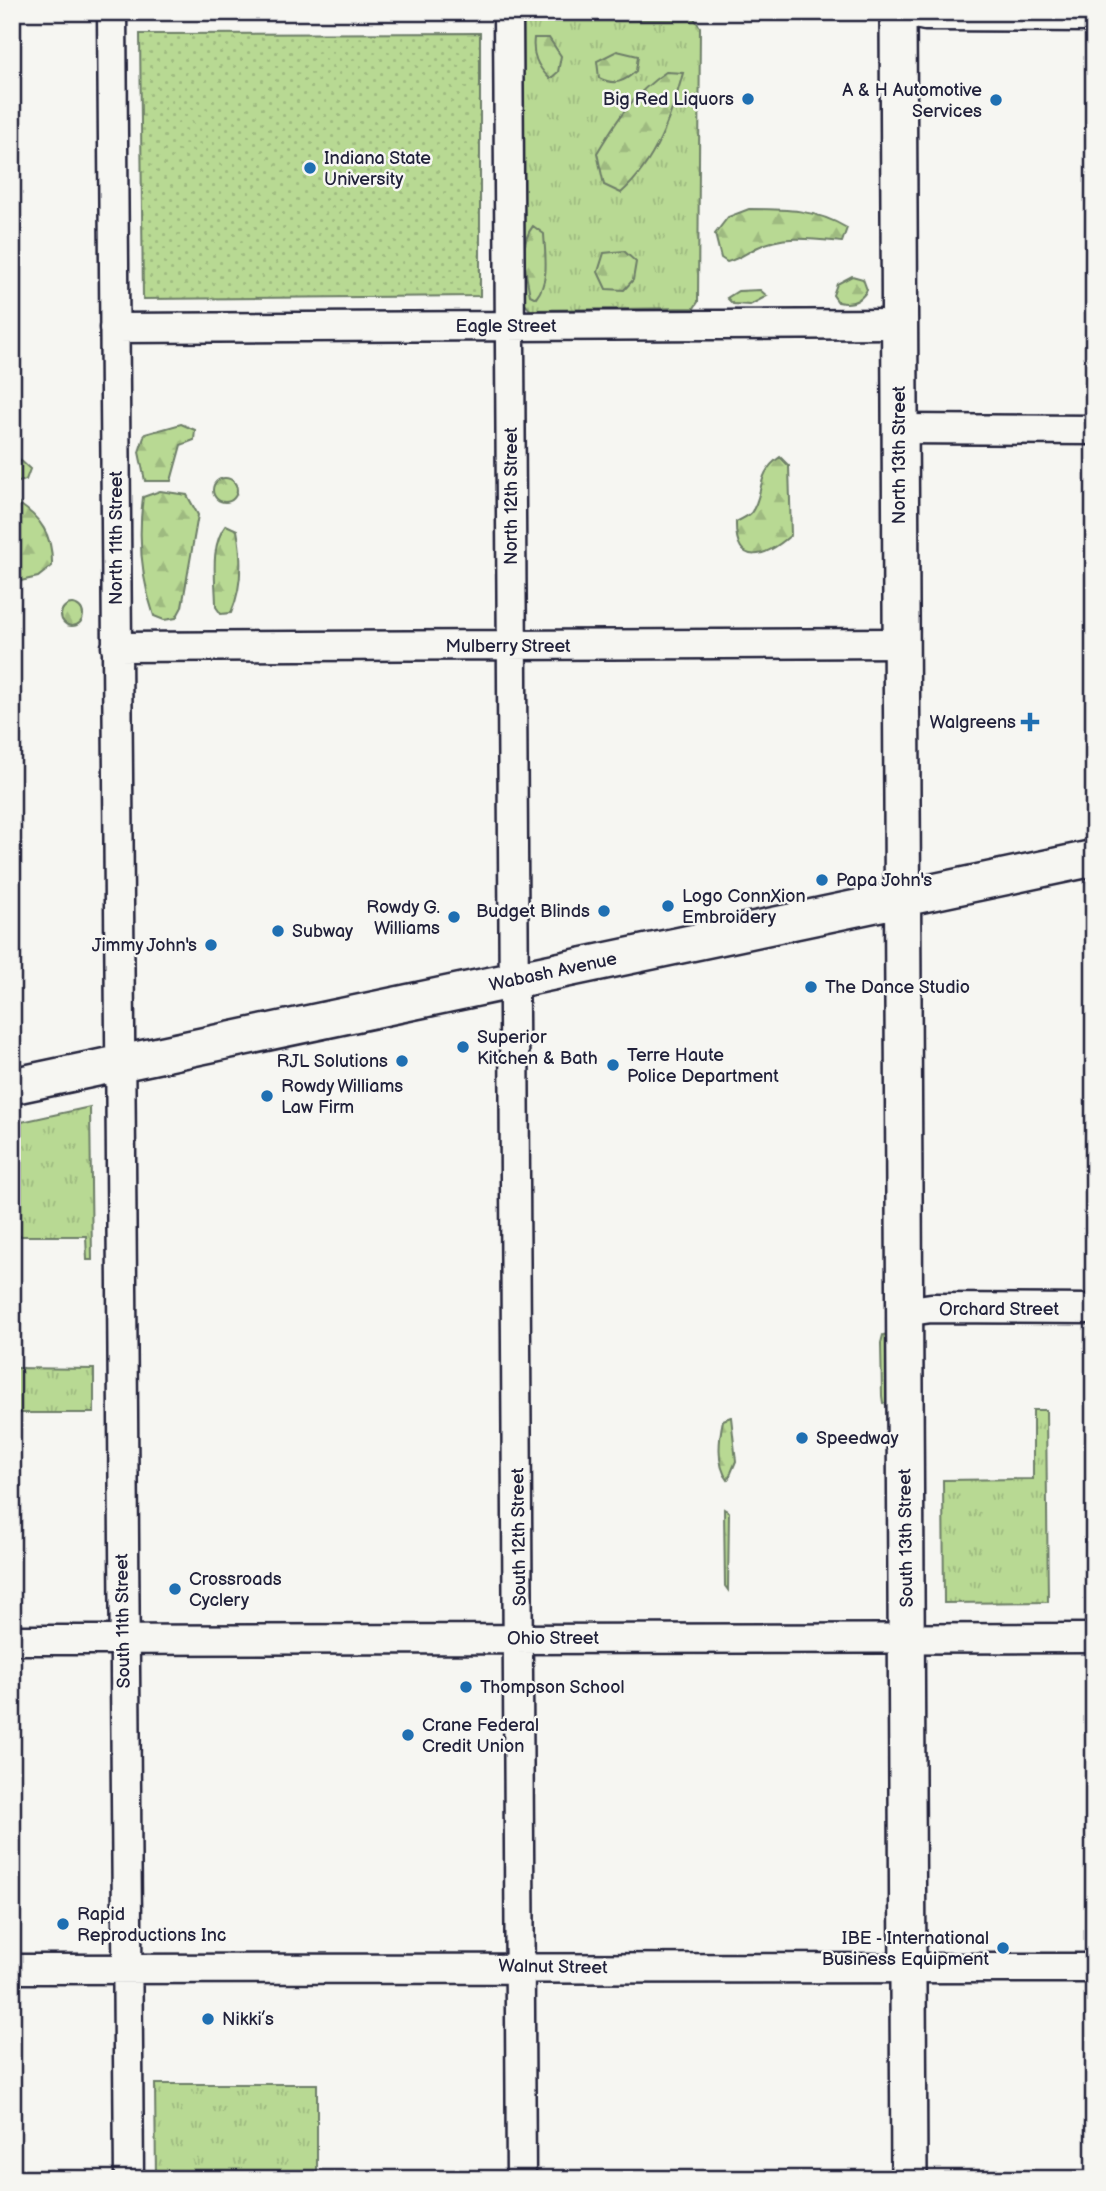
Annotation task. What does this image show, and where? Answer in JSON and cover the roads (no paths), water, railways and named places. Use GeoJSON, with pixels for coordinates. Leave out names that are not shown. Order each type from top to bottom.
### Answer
{"type":"FeatureCollection","features":[{"type":"Feature","properties":{"kind":"main road","name":"North 13th Street"},"geometry":{"type":"LineString","coordinates":[[898,12],[901,898]]}},
{"type":"Feature","properties":{"kind":"main road","name":"Wabash Avenue"},"geometry":{"type":"LineString","coordinates":[[12,1086],[1094,858]]}},
{"type":"Feature","properties":{"kind":"main road","name":"South 13th Street"},"geometry":{"type":"LineString","coordinates":[[901,898],[909,2179]]}},
{"type":"Feature","properties":{"kind":"street","name":"North 11th Street"},"geometry":{"type":"LineString","coordinates":[[112,12],[118,1064]]}},
{"type":"Feature","properties":{"kind":"street","name":"North 12th Street"},"geometry":{"type":"LineString","coordinates":[[508,12],[514,980]]}},
{"type":"Feature","properties":{"kind":"street"},"geometry":{"type":"LineString","coordinates":[[907,12],[925,16],[1094,17]]}},
{"type":"Feature","properties":{"kind":"street","name":"Eagle Street"},"geometry":{"type":"LineString","coordinates":[[114,328],[898,324]]}},
{"type":"Feature","properties":{"kind":"street"},"geometry":{"type":"LineString","coordinates":[[899,429],[1094,430]]}},
{"type":"Feature","properties":{"kind":"street","name":"Mulberry Street"},"geometry":{"type":"LineString","coordinates":[[116,647],[900,643]]}},
{"type":"Feature","properties":{"kind":"street","name":"South 12th Street"},"geometry":{"type":"LineString","coordinates":[[514,980],[520,1638],[521,2179]]}},
{"type":"Feature","properties":{"kind":"street","name":"South 11th Street"},"geometry":{"type":"LineString","coordinates":[[118,1064],[129,2179]]}},
{"type":"Feature","properties":{"kind":"street","name":"Orchard Street"},"geometry":{"type":"LineString","coordinates":[[904,1312],[931,1308],[1094,1309]]}},
{"type":"Feature","properties":{"kind":"street","name":"Ohio Street"},"geometry":{"type":"LineString","coordinates":[[12,1640],[1094,1638]]}},
{"type":"Feature","properties":{"kind":"street","name":"Walnut Street"},"geometry":{"type":"LineString","coordinates":[[12,1969],[1094,1968]]}},
{"type":"Feature","properties":{"kind":"place","name":"Big Red Liquors"},"geometry":{"type":"Point","coordinates":[748,99]}},
{"type":"Feature","properties":{"kind":"place","name":"A & H Automotive Services"},"geometry":{"type":"Point","coordinates":[996,100]}},
{"type":"Feature","properties":{"kind":"place","name":"Indiana State University"},"geometry":{"type":"Point","coordinates":[310,168]}},
{"type":"Feature","properties":{"kind":"place","name":"Walgreens"},"geometry":{"type":"Point","coordinates":[1030,722]}},
{"type":"Feature","properties":{"kind":"place","name":"Papa John's"},"geometry":{"type":"Point","coordinates":[822,880]}},
{"type":"Feature","properties":{"kind":"place","name":"Logo ConnXion Embroidery"},"geometry":{"type":"Point","coordinates":[668,906]}},
{"type":"Feature","properties":{"kind":"place","name":"Budget Blinds"},"geometry":{"type":"Point","coordinates":[604,911]}},
{"type":"Feature","properties":{"kind":"place","name":"Rowdy G. Williams"},"geometry":{"type":"Point","coordinates":[454,917]}},
{"type":"Feature","properties":{"kind":"place","name":"Subway"},"geometry":{"type":"Point","coordinates":[278,931]}},
{"type":"Feature","properties":{"kind":"place","name":"Jimmy John's"},"geometry":{"type":"Point","coordinates":[211,945]}},
{"type":"Feature","properties":{"kind":"place","name":"The Dance Studio"},"geometry":{"type":"Point","coordinates":[811,987]}},
{"type":"Feature","properties":{"kind":"place","name":"Superior Kitchen & Bath"},"geometry":{"type":"Point","coordinates":[463,1047]}},
{"type":"Feature","properties":{"kind":"place","name":"RJL Solutions"},"geometry":{"type":"Point","coordinates":[402,1061]}},
{"type":"Feature","properties":{"kind":"place","name":"Terre Haute Police Department"},"geometry":{"type":"Point","coordinates":[613,1065]}},
{"type":"Feature","properties":{"kind":"place","name":"Rowdy Williams Law Firm"},"geometry":{"type":"Point","coordinates":[267,1096]}},
{"type":"Feature","properties":{"kind":"place","name":"Speedway"},"geometry":{"type":"Point","coordinates":[802,1438]}},
{"type":"Feature","properties":{"kind":"place","name":"Crossroads Cyclery"},"geometry":{"type":"Point","coordinates":[175,1589]}},
{"type":"Feature","properties":{"kind":"place","name":"Thompson School"},"geometry":{"type":"Point","coordinates":[466,1687]}},
{"type":"Feature","properties":{"kind":"place","name":"Crane Federal Credit Union"},"geometry":{"type":"Point","coordinates":[408,1735]}},
{"type":"Feature","properties":{"kind":"place","name":"Rapid Reproductions Inc"},"geometry":{"type":"Point","coordinates":[63,1924]}},
{"type":"Feature","properties":{"kind":"place","name":"IBE - International Business Equipment"},"geometry":{"type":"Point","coordinates":[1003,1948]}},
{"type":"Feature","properties":{"kind":"place","name":"Nikki’s"},"geometry":{"type":"Point","coordinates":[208,2019]}}]}
